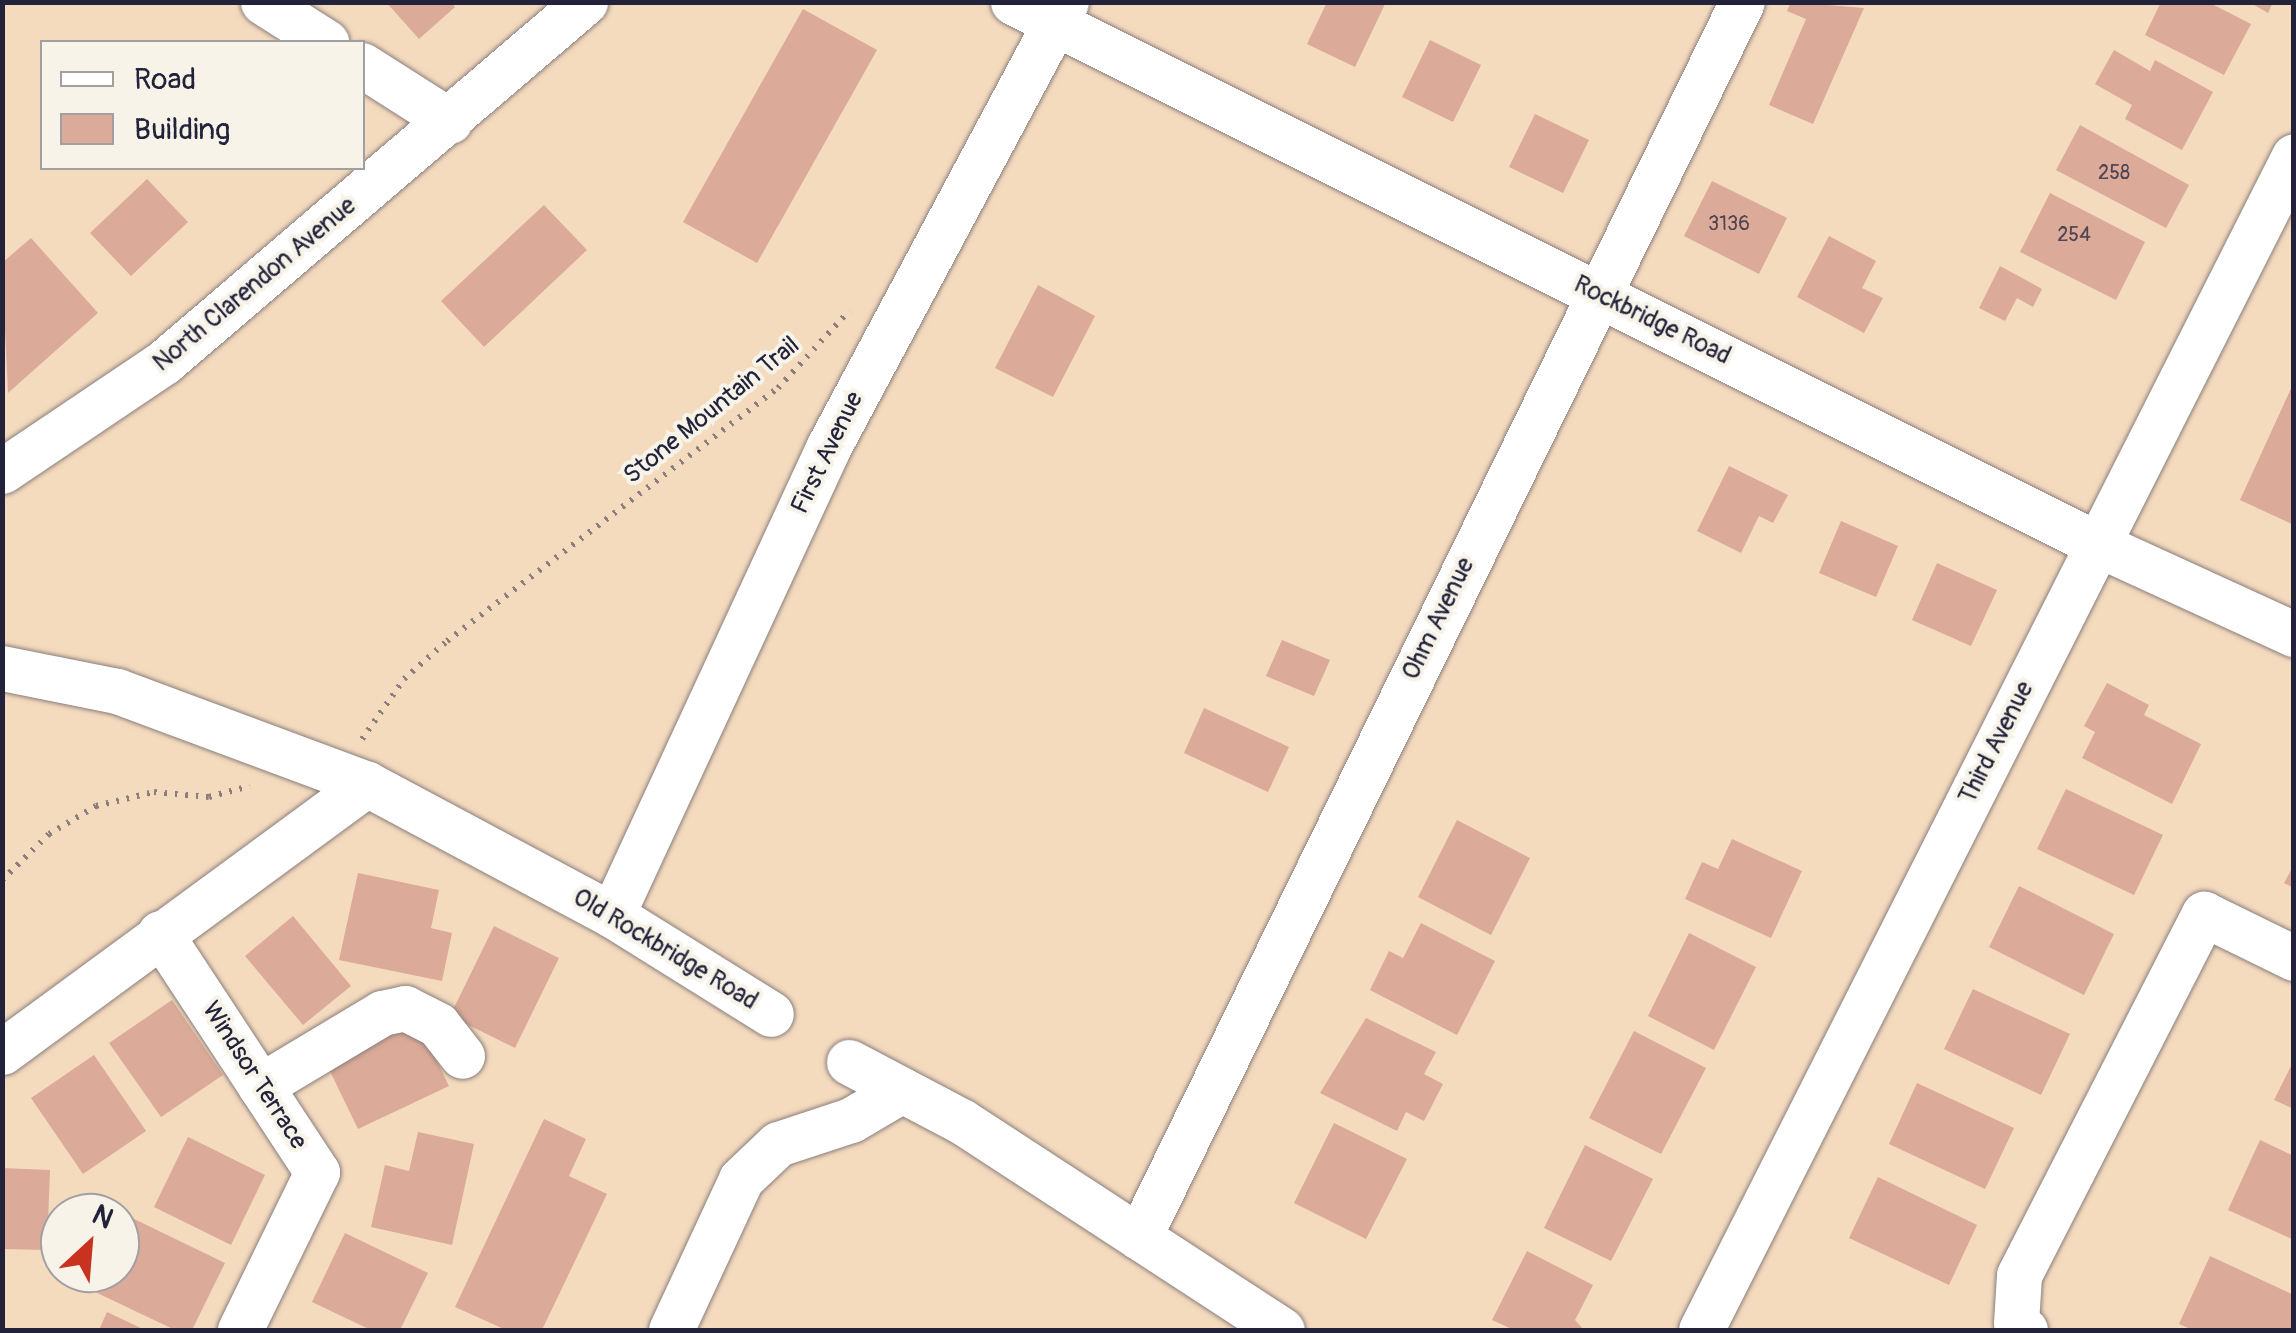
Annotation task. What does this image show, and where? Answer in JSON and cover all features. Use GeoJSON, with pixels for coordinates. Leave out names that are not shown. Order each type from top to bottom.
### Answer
{"type":"FeatureCollection","features":[{"type":"Feature","properties":{"kind":"street"},"geometry":{"type":"LineString","coordinates":[[264,2],[323,40]]}},
{"type":"Feature","properties":{"kind":"street","name":"North Clarendon Avenue"},"geometry":{"type":"LineString","coordinates":[[2,471],[164,362],[450,121],[544,58],[584,2]]}},
{"type":"Feature","properties":{"kind":"street","name":"Rockbridge Road"},"geometry":{"type":"LineString","coordinates":[[1013,2],[1060,14],[1597,294],[2097,544],[2294,634]]}},
{"type":"Feature","properties":{"kind":"street","name":"Ohm Avenue"},"geometry":{"type":"LineString","coordinates":[[1139,1237],[1742,2]]}},
{"type":"Feature","properties":{"kind":"street","name":"First Avenue"},"geometry":{"type":"LineString","coordinates":[[612,914],[829,446],[1060,14]]}},
{"type":"Feature","properties":{"kind":"street"},"geometry":{"type":"LineString","coordinates":[[365,67],[450,121]]}},
{"type":"Feature","properties":{"kind":"street","name":"Third Avenue"},"geometry":{"type":"LineString","coordinates":[[1701,1330],[2294,156]]}},
{"type":"Feature","properties":{"kind":"street","name":"Old Rockbridge Road"},"geometry":{"type":"LineString","coordinates":[[2,668],[117,692],[360,770],[612,914],[770,1014]]}},
{"type":"Feature","properties":{"kind":"street"},"geometry":{"type":"LineString","coordinates":[[2,1052],[160,933],[360,770]]}},
{"type":"Feature","properties":{"kind":"street"},"geometry":{"type":"LineString","coordinates":[[2025,1330],[2016,1323],[2020,1275],[2042,1221],[2204,914],[2294,958]]}},
{"type":"Feature","properties":{"kind":"street","name":"Windsor Terrace"},"geometry":{"type":"LineString","coordinates":[[160,933],[317,1172],[240,1330]]}},
{"type":"Feature","properties":{"kind":"street"},"geometry":{"type":"LineString","coordinates":[[260,1086],[382,1013],[405,1008],[438,1025],[462,1056]]}},
{"type":"Feature","properties":{"kind":"street"},"geometry":{"type":"LineString","coordinates":[[849,1062],[902,1090],[1282,1330]]}},
{"type":"Feature","properties":{"kind":"street"},"geometry":{"type":"LineString","coordinates":[[671,1330],[741,1178],[778,1144],[851,1120],[902,1090]]}},
{"type":"Feature","properties":{"kind":"path","name":"Stone Mountain Trail"},"geometry":{"type":"LineString","coordinates":[[360,770],[374,716],[404,679],[778,388],[854,304]]}},
{"type":"Feature","properties":{"kind":"path"},"geometry":{"type":"LineString","coordinates":[[2,880],[49,834],[96,806],[154,792],[209,797],[269,778]]}},
{"type":"Feature","properties":{"kind":"building"},"geometry":{"type":"Polygon","coordinates":[[[386,2],[451,2],[455,7],[419,39],[386,2]]]}},
{"type":"Feature","properties":{"kind":"building"},"geometry":{"type":"Polygon","coordinates":[[[1327,2],[1386,2],[1355,67],[1307,44],[1327,2]]]}},
{"type":"Feature","properties":{"kind":"building"},"geometry":{"type":"Polygon","coordinates":[[[1791,2],[1864,8],[1813,124],[1769,105],[1806,19],[1787,11],[1791,2]]]}},
{"type":"Feature","properties":{"kind":"building"},"geometry":{"type":"Polygon","coordinates":[[[2161,2],[2208,2],[2251,24],[2224,75],[2145,35],[2161,2]]]}},
{"type":"Feature","properties":{"kind":"building"},"geometry":{"type":"Polygon","coordinates":[[[2249,2],[2273,2],[2268,13],[2249,2]]]}},
{"type":"Feature","properties":{"kind":"building"},"geometry":{"type":"Polygon","coordinates":[[[803,9],[877,50],[757,263],[683,222],[803,9]]]}},
{"type":"Feature","properties":{"kind":"building"},"geometry":{"type":"Polygon","coordinates":[[[1430,40],[1481,65],[1453,122],[1402,97],[1430,40]]]}},
{"type":"Feature","properties":{"kind":"building"},"geometry":{"type":"Polygon","coordinates":[[[2114,50],[2150,71],[2155,60],[2213,92],[2182,150],[2125,119],[2132,105],[2095,84],[2114,50]]]}},
{"type":"Feature","properties":{"kind":"building"},"geometry":{"type":"Polygon","coordinates":[[[1535,114],[1589,140],[1563,193],[1509,167],[1535,114]]]}},
{"type":"Feature","properties":{"kind":"building"},"geometry":{"type":"Polygon","coordinates":[[[2080,125],[2189,185],[2166,228],[2056,170],[2080,125]]]}},
{"type":"Feature","properties":{"kind":"building"},"geometry":{"type":"Polygon","coordinates":[[[147,179],[188,222],[131,276],[90,233],[147,179]]]}},
{"type":"Feature","properties":{"kind":"building"},"geometry":{"type":"Polygon","coordinates":[[[1712,181],[1787,218],[1759,274],[1684,236],[1712,181]]]}},
{"type":"Feature","properties":{"kind":"building"},"geometry":{"type":"Polygon","coordinates":[[[2050,193],[2145,242],[2116,300],[2020,252],[2050,193]]]}},
{"type":"Feature","properties":{"kind":"building"},"geometry":{"type":"Polygon","coordinates":[[[544,205],[587,250],[484,347],[441,301],[544,205]]]}},
{"type":"Feature","properties":{"kind":"building"},"geometry":{"type":"Polygon","coordinates":[[[1829,236],[1876,261],[1862,288],[1883,298],[1864,333],[1797,297],[1829,236]]]}},
{"type":"Feature","properties":{"kind":"building"},"geometry":{"type":"Polygon","coordinates":[[[31,238],[98,313],[8,393],[2,263],[31,238]]]}},
{"type":"Feature","properties":{"kind":"building"},"geometry":{"type":"Polygon","coordinates":[[[2000,266],[2042,289],[2033,307],[2017,298],[2005,321],[1979,308],[2000,266]]]}},
{"type":"Feature","properties":{"kind":"building"},"geometry":{"type":"Polygon","coordinates":[[[1038,285],[1095,316],[1053,397],[995,368],[1038,285]]]}},
{"type":"Feature","properties":{"kind":"building"},"geometry":{"type":"Polygon","coordinates":[[[2294,382],[2294,525],[2240,500],[2294,382]]]}},
{"type":"Feature","properties":{"kind":"building"},"geometry":{"type":"Polygon","coordinates":[[[1729,466],[1788,495],[1773,523],[1759,516],[1741,553],[1697,531],[1729,466]]]}},
{"type":"Feature","properties":{"kind":"building"},"geometry":{"type":"Polygon","coordinates":[[[1841,521],[1898,546],[1876,597],[1819,573],[1841,521]]]}},
{"type":"Feature","properties":{"kind":"building"},"geometry":{"type":"Polygon","coordinates":[[[1937,563],[1997,590],[1971,646],[1912,620],[1937,563]]]}},
{"type":"Feature","properties":{"kind":"building"},"geometry":{"type":"Polygon","coordinates":[[[1282,640],[1330,660],[1314,696],[1266,676],[1282,640]]]}},
{"type":"Feature","properties":{"kind":"building"},"geometry":{"type":"Polygon","coordinates":[[[2107,683],[2149,705],[2144,715],[2201,744],[2172,804],[2082,758],[2095,732],[2084,726],[2107,683]]]}},
{"type":"Feature","properties":{"kind":"building"},"geometry":{"type":"Polygon","coordinates":[[[1204,708],[1289,747],[1268,792],[1184,753],[1204,708]]]}},
{"type":"Feature","properties":{"kind":"building"},"geometry":{"type":"Polygon","coordinates":[[[2066,789],[2163,835],[2134,895],[2037,849],[2066,789]]]}},
{"type":"Feature","properties":{"kind":"building"},"geometry":{"type":"Polygon","coordinates":[[[1457,820],[1530,858],[1491,935],[1418,897],[1457,820]]]}},
{"type":"Feature","properties":{"kind":"building"},"geometry":{"type":"Polygon","coordinates":[[[1732,839],[1802,871],[1771,938],[1685,899],[1702,862],[1718,869],[1732,839]]]}},
{"type":"Feature","properties":{"kind":"building"},"geometry":{"type":"Polygon","coordinates":[[[2294,865],[2294,888],[2284,883],[2294,865]]]}},
{"type":"Feature","properties":{"kind":"building"},"geometry":{"type":"Polygon","coordinates":[[[358,873],[439,890],[431,928],[452,933],[442,981],[339,960],[358,873]]]}},
{"type":"Feature","properties":{"kind":"building"},"geometry":{"type":"Polygon","coordinates":[[[2019,886],[2114,934],[2084,995],[1989,947],[2019,886]]]}},
{"type":"Feature","properties":{"kind":"building"},"geometry":{"type":"Polygon","coordinates":[[[293,916],[351,986],[303,1025],[245,956],[293,916]]]}},
{"type":"Feature","properties":{"kind":"building"},"geometry":{"type":"Polygon","coordinates":[[[1421,923],[1495,961],[1457,1035],[1370,990],[1389,951],[1403,958],[1421,923]]]}},
{"type":"Feature","properties":{"kind":"building"},"geometry":{"type":"Polygon","coordinates":[[[494,926],[559,958],[515,1048],[450,1016],[494,926]]]}},
{"type":"Feature","properties":{"kind":"building"},"geometry":{"type":"Polygon","coordinates":[[[1689,933],[1756,967],[1714,1050],[1648,1016],[1689,933]]]}},
{"type":"Feature","properties":{"kind":"building"},"geometry":{"type":"Polygon","coordinates":[[[1973,989],[2070,1034],[2041,1095],[1944,1049],[1973,989]]]}},
{"type":"Feature","properties":{"kind":"building"},"geometry":{"type":"Polygon","coordinates":[[[172,1000],[223,1075],[161,1117],[109,1043],[172,1000]]]}},
{"type":"Feature","properties":{"kind":"building"},"geometry":{"type":"Polygon","coordinates":[[[1366,1018],[1436,1052],[1424,1074],[1443,1084],[1424,1121],[1406,1112],[1397,1131],[1320,1093],[1366,1018]]]}},
{"type":"Feature","properties":{"kind":"building"},"geometry":{"type":"Polygon","coordinates":[[[417,1020],[449,1086],[358,1129],[326,1063],[417,1020]]]}},
{"type":"Feature","properties":{"kind":"building"},"geometry":{"type":"Polygon","coordinates":[[[1634,1031],[1706,1068],[1661,1154],[1589,1118],[1634,1031]]]}},
{"type":"Feature","properties":{"kind":"building"},"geometry":{"type":"Polygon","coordinates":[[[94,1055],[146,1131],[83,1174],[31,1098],[94,1055]]]}},
{"type":"Feature","properties":{"kind":"building"},"geometry":{"type":"Polygon","coordinates":[[[2294,1060],[2294,1109],[2274,1100],[2294,1060]]]}},
{"type":"Feature","properties":{"kind":"building"},"geometry":{"type":"Polygon","coordinates":[[[1917,1083],[2014,1128],[1985,1189],[1889,1144],[1917,1083]]]}},
{"type":"Feature","properties":{"kind":"building"},"geometry":{"type":"Polygon","coordinates":[[[544,1119],[586,1139],[569,1176],[607,1194],[542,1330],[506,1330],[455,1307],[544,1119]]]}},
{"type":"Feature","properties":{"kind":"building"},"geometry":{"type":"Polygon","coordinates":[[[1334,1123],[1407,1159],[1366,1239],[1294,1203],[1334,1123]]]}},
{"type":"Feature","properties":{"kind":"building"},"geometry":{"type":"Polygon","coordinates":[[[418,1132],[474,1144],[452,1245],[371,1227],[385,1165],[409,1171],[418,1132]]]}},
{"type":"Feature","properties":{"kind":"building"},"geometry":{"type":"Polygon","coordinates":[[[188,1137],[265,1175],[231,1245],[154,1207],[188,1137]]]}},
{"type":"Feature","properties":{"kind":"building"},"geometry":{"type":"Polygon","coordinates":[[[2260,1140],[2294,1156],[2294,1240],[2228,1210],[2260,1140]]]}},
{"type":"Feature","properties":{"kind":"building"},"geometry":{"type":"Polygon","coordinates":[[[1585,1145],[1653,1179],[1611,1261],[1544,1228],[1585,1145]]]}},
{"type":"Feature","properties":{"kind":"building"},"geometry":{"type":"Polygon","coordinates":[[[2,1168],[50,1170],[49,1193],[40,1193],[40,1250],[2,1249],[2,1168]]]}},
{"type":"Feature","properties":{"kind":"building"},"geometry":{"type":"Polygon","coordinates":[[[1878,1177],[1977,1225],[1949,1285],[1849,1238],[1878,1177]]]}},
{"type":"Feature","properties":{"kind":"building"},"geometry":{"type":"Polygon","coordinates":[[[140,1222],[225,1263],[192,1330],[175,1330],[97,1293],[140,1293],[140,1222]]]}},
{"type":"Feature","properties":{"kind":"building"},"geometry":{"type":"Polygon","coordinates":[[[345,1233],[428,1273],[400,1330],[371,1330],[312,1302],[345,1233]]]}},
{"type":"Feature","properties":{"kind":"building"},"geometry":{"type":"Polygon","coordinates":[[[1527,1251],[1593,1285],[1575,1320],[1584,1330],[1514,1330],[1492,1320],[1527,1251]]]}},
{"type":"Feature","properties":{"kind":"building"},"geometry":{"type":"Polygon","coordinates":[[[2210,1256],[2294,1295],[2293,1330],[2193,1330],[2179,1324],[2210,1256]]]}},
{"type":"Feature","properties":{"kind":"building"},"geometry":{"type":"Polygon","coordinates":[[[107,1312],[145,1330],[99,1330],[107,1312]]]}}]}
